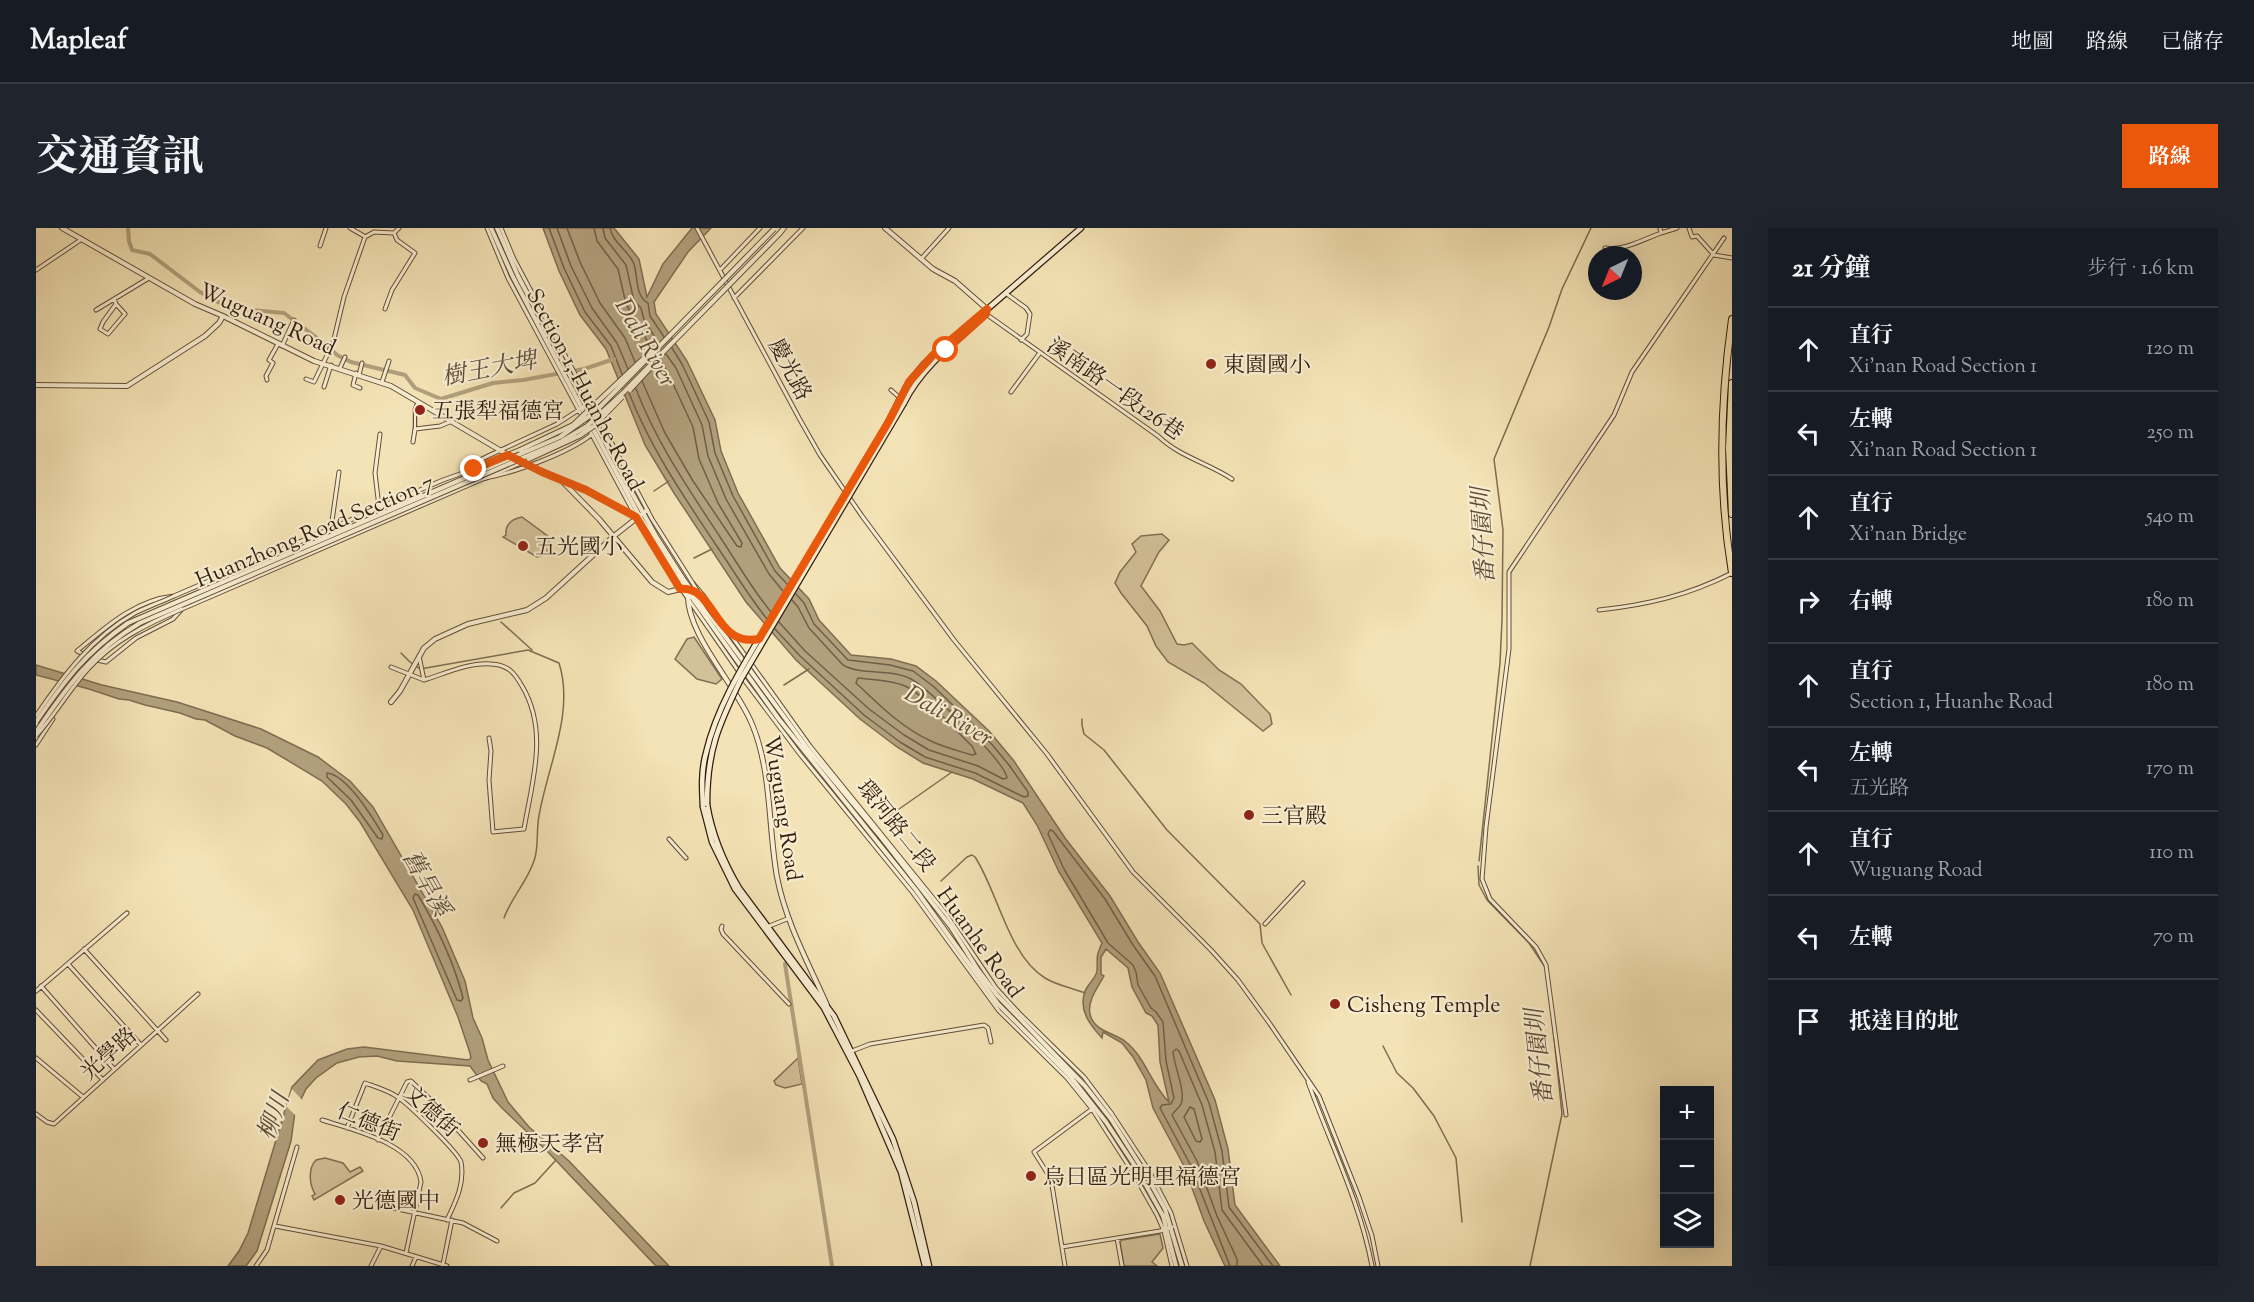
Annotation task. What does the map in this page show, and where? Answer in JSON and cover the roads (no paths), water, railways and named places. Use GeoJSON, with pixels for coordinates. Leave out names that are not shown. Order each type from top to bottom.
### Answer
{"type":"FeatureCollection","features":[{"type":"Feature","properties":{"kind":"highway"},"geometry":{"type":"LineString","coordinates":[[1732,319],[1724,389],[1722,455],[1725,518],[1732,573]]}},
{"type":"Feature","properties":{"kind":"highway"},"geometry":{"type":"LineString","coordinates":[[1732,383],[1729,448],[1732,514]]}},
{"type":"Feature","properties":{"kind":"main road"},"geometry":{"type":"LineString","coordinates":[[705,806],[702,782],[704,761],[712,732],[725,702],[759,639],[901,400],[927,368],[986,311],[1079,230]]}},
{"type":"Feature","properties":{"kind":"main road"},"geometry":{"type":"LineString","coordinates":[[705,806],[708,766],[725,711],[741,679],[901,400]]}},
{"type":"Feature","properties":{"kind":"main road","name":"Wuguang Road"},"geometry":{"type":"LineString","coordinates":[[705,806],[727,868],[765,927],[826,1007],[852,1051],[904,1171],[914,1202],[927,1266]]}},
{"type":"Feature","properties":{"kind":"main road","name":"Wuguang Road"},"geometry":{"type":"LineString","coordinates":[[826,1007],[889,1140],[910,1202],[927,1266]]}},
{"type":"Feature","properties":{"kind":"street","name":"Wuguang Road"},"geometry":{"type":"LineString","coordinates":[[62,228],[195,304],[223,315],[280,345],[322,363],[382,382],[520,462]]}},
{"type":"Feature","properties":{"kind":"street"},"geometry":{"type":"LineString","coordinates":[[320,246],[326,228]]}},
{"type":"Feature","properties":{"kind":"street"},"geometry":{"type":"LineString","coordinates":[[350,228],[365,237]]}},
{"type":"Feature","properties":{"kind":"street"},"geometry":{"type":"LineString","coordinates":[[306,380],[314,382],[331,347],[339,324],[344,297],[365,237],[374,232],[394,233],[399,228]]}},
{"type":"Feature","properties":{"kind":"street","name":"Section 1, Huanhe Road"},"geometry":{"type":"LineString","coordinates":[[489,228],[513,277],[584,406],[595,432],[688,596],[751,677]]}},
{"type":"Feature","properties":{"kind":"street","name":"Section 1, Huanhe Road"},"geometry":{"type":"LineString","coordinates":[[499,228],[518,276],[595,432],[641,514],[685,588],[751,677]]}},
{"type":"Feature","properties":{"kind":"street","name":"慶光路"},"geometry":{"type":"LineString","coordinates":[[697,228],[820,455],[862,516],[954,640],[1047,754],[1132,872],[1238,980],[1306,1077]]}},
{"type":"Feature","properties":{"kind":"street"},"geometry":{"type":"LineString","coordinates":[[719,271],[759,228]]}},
{"type":"Feature","properties":{"kind":"street","name":"Huanzhong Road Section 7"},"geometry":{"type":"LineString","coordinates":[[36,722],[80,663],[103,641],[128,623],[560,437],[595,412],[774,228]]}},
{"type":"Feature","properties":{"kind":"street","name":"Huanzhong Road Section 7"},"geometry":{"type":"LineString","coordinates":[[36,734],[84,666],[130,628],[562,441],[598,417],[784,228]]}},
{"type":"Feature","properties":{"kind":"street"},"geometry":{"type":"LineString","coordinates":[[734,298],[804,228]]}},
{"type":"Feature","properties":{"kind":"street"},"geometry":{"type":"LineString","coordinates":[[885,228],[933,269],[955,281],[986,311]]}},
{"type":"Feature","properties":{"kind":"street"},"geometry":{"type":"LineString","coordinates":[[921,259],[950,228]]}},
{"type":"Feature","properties":{"kind":"street"},"geometry":{"type":"LineString","coordinates":[[1660,228],[1661,233]]}},
{"type":"Feature","properties":{"kind":"street"},"geometry":{"type":"LineString","coordinates":[[1624,246],[1677,228]]}},
{"type":"Feature","properties":{"kind":"street"},"geometry":{"type":"LineString","coordinates":[[1689,228],[1692,237],[1697,236],[1714,255],[1732,258]]}},
{"type":"Feature","properties":{"kind":"street"},"geometry":{"type":"LineString","coordinates":[[385,309],[392,290],[415,253],[397,240],[394,233]]}},
{"type":"Feature","properties":{"kind":"street"},"geometry":{"type":"LineString","coordinates":[[1566,1115],[1546,965],[1536,946],[1490,899],[1482,879],[1486,826],[1509,649],[1509,572],[1614,415],[1632,372],[1724,238]]}},
{"type":"Feature","properties":{"kind":"street"},"geometry":{"type":"LineString","coordinates":[[36,270],[82,239]]}},
{"type":"Feature","properties":{"kind":"street"},"geometry":{"type":"LineString","coordinates":[[96,310],[149,278]]}},
{"type":"Feature","properties":{"kind":"street"},"geometry":{"type":"LineString","coordinates":[[1006,295],[1026,308],[1030,314],[1027,334],[1021,340]]}},
{"type":"Feature","properties":{"kind":"street"},"geometry":{"type":"LineString","coordinates":[[114,299],[125,314],[108,334],[100,328],[116,304]]}},
{"type":"Feature","properties":{"kind":"street","name":"溪南路一段126巷"},"geometry":{"type":"LineString","coordinates":[[986,311],[1039,354],[1149,430],[1175,451],[1232,479]]}},
{"type":"Feature","properties":{"kind":"street"},"geometry":{"type":"LineString","coordinates":[[36,385],[127,386],[206,336],[219,323],[223,315]]}},
{"type":"Feature","properties":{"kind":"street"},"geometry":{"type":"LineString","coordinates":[[267,380],[266,376],[273,363],[269,360],[294,320]]}},
{"type":"Feature","properties":{"kind":"street"},"geometry":{"type":"LineString","coordinates":[[474,469],[573,425],[658,348]]}},
{"type":"Feature","properties":{"kind":"street"},"geometry":{"type":"LineString","coordinates":[[485,478],[563,446],[594,426],[642,378],[662,353]]}},
{"type":"Feature","properties":{"kind":"street"},"geometry":{"type":"LineString","coordinates":[[1011,392],[1039,354]]}},
{"type":"Feature","properties":{"kind":"street"},"geometry":{"type":"LineString","coordinates":[[340,368],[345,357]]}},
{"type":"Feature","properties":{"kind":"street"},"geometry":{"type":"LineString","coordinates":[[382,382],[389,361]]}},
{"type":"Feature","properties":{"kind":"street"},"geometry":{"type":"LineString","coordinates":[[360,388],[353,385],[362,363]]}},
{"type":"Feature","properties":{"kind":"street"},"geometry":{"type":"LineString","coordinates":[[324,387],[331,365]]}},
{"type":"Feature","properties":{"kind":"street"},"geometry":{"type":"LineString","coordinates":[[891,390],[901,400]]}},
{"type":"Feature","properties":{"kind":"street"},"geometry":{"type":"LineString","coordinates":[[413,442],[415,409],[418,401]]}},
{"type":"Feature","properties":{"kind":"street","name":"Section 1, Huanhe Road"},"geometry":{"type":"LineString","coordinates":[[584,406],[603,426],[641,514],[703,595],[751,677]]}},
{"type":"Feature","properties":{"kind":"street","name":"Huanzhong Road Section 7"},"geometry":{"type":"LineString","coordinates":[[36,713],[77,659],[100,638],[135,613],[446,478],[474,469],[480,460],[557,424],[584,406]]}},
{"type":"Feature","properties":{"kind":"street"},"geometry":{"type":"LineString","coordinates":[[415,429],[440,426],[452,421]]}},
{"type":"Feature","properties":{"kind":"street","name":"Huanzhong Road Section 7"},"geometry":{"type":"LineString","coordinates":[[36,734],[88,668],[141,627],[485,478],[498,476],[529,461],[561,452],[603,426]]}},
{"type":"Feature","properties":{"kind":"street"},"geometry":{"type":"LineString","coordinates":[[379,507],[375,473],[380,434]]}},
{"type":"Feature","properties":{"kind":"street"},"geometry":{"type":"LineString","coordinates":[[390,702],[424,648],[435,639],[468,624],[527,610],[546,598],[641,514],[560,480],[529,461]]}},
{"type":"Feature","properties":{"kind":"street"},"geometry":{"type":"LineString","coordinates":[[331,528],[339,472]]}},
{"type":"Feature","properties":{"kind":"street"},"geometry":{"type":"LineString","coordinates":[[446,478],[447,487],[454,492]]}},
{"type":"Feature","properties":{"kind":"street"},"geometry":{"type":"LineString","coordinates":[[560,480],[614,536],[658,588],[670,592],[685,588],[692,582],[730,633],[743,640],[759,639]]}},
{"type":"Feature","properties":{"kind":"street"},"geometry":{"type":"LineString","coordinates":[[439,481],[447,495]]}},
{"type":"Feature","properties":{"kind":"street"},"geometry":{"type":"LineString","coordinates":[[1599,610],[1664,600],[1691,592],[1732,573]]}},
{"type":"Feature","properties":{"kind":"street"},"geometry":{"type":"LineString","coordinates":[[685,588],[699,593]]}},
{"type":"Feature","properties":{"kind":"street"},"geometry":{"type":"LineString","coordinates":[[685,588],[688,596]]}},
{"type":"Feature","properties":{"kind":"street"},"geometry":{"type":"LineString","coordinates":[[174,596],[159,597],[133,608],[106,626],[76,652],[106,662],[136,638],[172,618],[182,609]]}},
{"type":"Feature","properties":{"kind":"street","name":"Wuguang Road"},"geometry":{"type":"LineString","coordinates":[[688,596],[698,633],[740,698],[754,727],[765,774],[776,866],[787,919],[826,1007]]}},
{"type":"Feature","properties":{"kind":"street"},"geometry":{"type":"LineString","coordinates":[[419,656],[424,679]]}},
{"type":"Feature","properties":{"kind":"street"},"geometry":{"type":"LineString","coordinates":[[391,667],[424,679],[467,666],[489,663],[507,668],[515,675],[526,692],[535,713],[536,722],[535,770],[524,829],[493,832],[489,738]]}},
{"type":"Feature","properties":{"kind":"street","name":"Huanhe Road"},"geometry":{"type":"LineString","coordinates":[[751,677],[888,845],[955,938],[998,1004],[1070,1076],[1093,1104],[1137,1169],[1170,1228],[1185,1266]]}},
{"type":"Feature","properties":{"kind":"street","name":"環河路二段"},"geometry":{"type":"LineString","coordinates":[[751,677],[799,753],[913,893],[955,938],[999,1011],[1067,1078],[1092,1109],[1157,1215],[1170,1228]]}},
{"type":"Feature","properties":{"kind":"street"},"geometry":{"type":"LineString","coordinates":[[36,713],[43,710],[53,719],[36,746]]}},
{"type":"Feature","properties":{"kind":"street"},"geometry":{"type":"LineString","coordinates":[[669,839],[686,858]]}},
{"type":"Feature","properties":{"kind":"street"},"geometry":{"type":"LineString","coordinates":[[1265,924],[1303,883]]}},
{"type":"Feature","properties":{"kind":"street"},"geometry":{"type":"LineString","coordinates":[[36,991],[127,913]]}},
{"type":"Feature","properties":{"kind":"street"},"geometry":{"type":"LineString","coordinates":[[765,927],[787,919]]}},
{"type":"Feature","properties":{"kind":"street"},"geometry":{"type":"LineString","coordinates":[[722,926],[723,934],[789,1004]]}},
{"type":"Feature","properties":{"kind":"street"},"geometry":{"type":"LineString","coordinates":[[84,949],[166,1040]]}},
{"type":"Feature","properties":{"kind":"street","name":"環河路二段"},"geometry":{"type":"LineString","coordinates":[[967,956],[1019,1013],[1084,1077],[1101,1099],[1148,1169],[1171,1213],[1170,1228]]}},
{"type":"Feature","properties":{"kind":"street"},"geometry":{"type":"LineString","coordinates":[[68,963],[141,1045]]}},
{"type":"Feature","properties":{"kind":"street"},"geometry":{"type":"LineString","coordinates":[[41,987],[114,1069]]}},
{"type":"Feature","properties":{"kind":"street","name":"光學路"},"geometry":{"type":"LineString","coordinates":[[36,1114],[54,1124],[198,994]]}},
{"type":"Feature","properties":{"kind":"street"},"geometry":{"type":"LineString","coordinates":[[36,1010],[103,1080]]}},
{"type":"Feature","properties":{"kind":"street"},"geometry":{"type":"LineString","coordinates":[[852,1051],[870,1044],[984,1024],[988,1028],[991,1042]]}},
{"type":"Feature","properties":{"kind":"street"},"geometry":{"type":"LineString","coordinates":[[36,1058],[83,1097]]}},
{"type":"Feature","properties":{"kind":"street"},"geometry":{"type":"LineString","coordinates":[[470,1080],[503,1066]]}},
{"type":"Feature","properties":{"kind":"street"},"geometry":{"type":"LineString","coordinates":[[1306,1077],[1353,1200],[1372,1266]]}},
{"type":"Feature","properties":{"kind":"street"},"geometry":{"type":"LineString","coordinates":[[1306,1077],[1319,1096],[1359,1197],[1372,1236],[1378,1266]]}},
{"type":"Feature","properties":{"kind":"street"},"geometry":{"type":"LineString","coordinates":[[378,1140],[407,1082],[411,1081],[483,1158]]}},
{"type":"Feature","properties":{"kind":"street","name":"文德街"},"geometry":{"type":"LineString","coordinates":[[347,1128],[365,1083],[399,1098],[459,1156],[462,1183],[447,1220]]}},
{"type":"Feature","properties":{"kind":"street"},"geometry":{"type":"LineString","coordinates":[[1065,1266],[1051,1179],[1034,1152],[1092,1109]]}},
{"type":"Feature","properties":{"kind":"street","name":"仁德街"},"geometry":{"type":"LineString","coordinates":[[322,1120],[378,1140],[407,1155],[420,1174],[421,1182],[406,1253]]}},
{"type":"Feature","properties":{"kind":"street"},"geometry":{"type":"LineString","coordinates":[[256,1266],[267,1250],[297,1147]]}},
{"type":"Feature","properties":{"kind":"street"},"geometry":{"type":"LineString","coordinates":[[393,1208],[463,1223],[497,1241]]}},
{"type":"Feature","properties":{"kind":"street"},"geometry":{"type":"LineString","coordinates":[[275,1226],[381,1246],[445,1265],[452,1220]]}},
{"type":"Feature","properties":{"kind":"street"},"geometry":{"type":"LineString","coordinates":[[1062,1246],[1170,1228]]}},
{"type":"Feature","properties":{"kind":"street","name":"Huanhe Road"},"geometry":{"type":"LineString","coordinates":[[1170,1228],[1174,1266]]}},
{"type":"Feature","properties":{"kind":"street"},"geometry":{"type":"LineString","coordinates":[[1117,1238],[1122,1266]]}},
{"type":"Feature","properties":{"kind":"street"},"geometry":{"type":"LineString","coordinates":[[371,1266],[381,1246]]}},
{"type":"Feature","properties":{"kind":"street"},"geometry":{"type":"LineString","coordinates":[[412,1266],[416,1257]]}},
{"type":"Feature","properties":{"kind":"water","name":"Dali River"},"geometry":{"type":"Polygon","coordinates":[[[543,228],[614,228],[639,259],[647,297],[663,264],[692,228],[711,228],[688,252],[654,302],[656,314],[687,361],[715,420],[721,451],[738,493],[780,568],[809,599],[819,620],[851,655],[891,659],[916,666],[936,681],[989,731],[1014,761],[1065,838],[1110,896],[1160,973],[1215,1100],[1228,1149],[1235,1205],[1280,1266],[1225,1266],[1204,1221],[1184,1166],[1153,1108],[1146,1080],[1122,1043],[1103,1032],[1102,1038],[1086,1017],[1083,998],[1086,988],[1096,974],[1102,943],[1059,872],[1037,825],[1023,803],[973,779],[923,763],[897,747],[860,719],[796,660],[746,602],[674,493],[645,445],[606,349],[580,315],[559,271],[543,228]],[[1106,949],[1101,957],[1101,974],[1104,976],[1092,999],[1090,1014],[1096,1025],[1133,1048],[1169,1102],[1160,1062],[1158,1025],[1152,1016],[1146,1013],[1132,987],[1128,968],[1106,949]]]}},
{"type":"Feature","properties":{"kind":"water","name":"舊旱溪"},"geometry":{"type":"Polygon","coordinates":[[[36,665],[102,685],[177,702],[261,729],[318,757],[350,781],[373,807],[442,927],[465,981],[473,1018],[488,1060],[508,1102],[529,1127],[569,1161],[669,1266],[656,1266],[547,1151],[502,1108],[493,1098],[487,1084],[481,1081],[470,1066],[397,1061],[377,1056],[359,1057],[337,1063],[316,1078],[306,1089],[295,1112],[291,1141],[257,1251],[246,1266],[228,1266],[248,1233],[292,1087],[318,1060],[347,1049],[364,1047],[468,1060],[471,1058],[470,1053],[458,1017],[413,910],[360,822],[346,804],[322,781],[267,748],[235,736],[205,720],[119,699],[36,675],[36,665]]]}},
{"type":"Feature","properties":{"kind":"waterway","name":"樹王大埤"},"geometry":{"type":"LineString","coordinates":[[128,228],[132,250],[150,254],[200,292],[229,308],[284,313],[337,355],[351,362],[405,375],[415,388],[441,399],[493,383],[584,369],[614,359]]}},
{"type":"Feature","properties":{"kind":"waterway","name":"番仔園圳"},"geometry":{"type":"LineString","coordinates":[[1479,861],[1500,663],[1502,620],[1503,530],[1494,459],[1549,327],[1562,289],[1591,228]]}},
{"type":"Feature","properties":{"kind":"waterway"},"geometry":{"type":"LineString","coordinates":[[654,491],[669,481]]}},
{"type":"Feature","properties":{"kind":"waterway"},"geometry":{"type":"LineString","coordinates":[[694,558],[712,549]]}},
{"type":"Feature","properties":{"kind":"waterway"},"geometry":{"type":"LineString","coordinates":[[501,622],[532,650]]}},
{"type":"Feature","properties":{"kind":"waterway","name":"舊旱溪"},"geometry":{"type":"LineString","coordinates":[[401,653],[420,669],[528,650],[559,663],[563,682],[562,720],[539,816],[536,856],[504,918]]}},
{"type":"Feature","properties":{"kind":"waterway"},"geometry":{"type":"LineString","coordinates":[[784,685],[809,669]]}},
{"type":"Feature","properties":{"kind":"waterway"},"geometry":{"type":"LineString","coordinates":[[1082,719],[1084,734],[1104,750],[1167,830],[1260,924],[1262,943],[1291,995]]}},
{"type":"Feature","properties":{"kind":"waterway"},"geometry":{"type":"LineString","coordinates":[[889,816],[952,772]]}},
{"type":"Feature","properties":{"kind":"waterway"},"geometry":{"type":"LineString","coordinates":[[941,881],[967,857],[972,855],[975,857],[1013,939],[1032,968],[1059,985],[1085,993]]}},
{"type":"Feature","properties":{"kind":"waterway","name":"番仔園圳"},"geometry":{"type":"LineString","coordinates":[[1478,866],[1479,885],[1487,900],[1529,943],[1545,967]]}},
{"type":"Feature","properties":{"kind":"waterway"},"geometry":{"type":"LineString","coordinates":[[785,964],[832,1266]]}},
{"type":"Feature","properties":{"kind":"waterway","name":"番仔園圳"},"geometry":{"type":"LineString","coordinates":[[1530,1266],[1562,1114],[1552,1019]]}},
{"type":"Feature","properties":{"kind":"waterway"},"geometry":{"type":"LineString","coordinates":[[1383,1046],[1397,1073],[1413,1088],[1434,1116],[1456,1158],[1462,1222]]}},
{"type":"Feature","properties":{"kind":"waterway"},"geometry":{"type":"LineString","coordinates":[[501,1208],[514,1193],[535,1183],[556,1160]]}},
{"type":"Feature","properties":{"kind":"place","name":"東園國小"},"geometry":{"type":"Point","coordinates":[1211,364]}},
{"type":"Feature","properties":{"kind":"place","name":"五張犁福德宮"},"geometry":{"type":"Point","coordinates":[420,410]}},
{"type":"Feature","properties":{"kind":"place","name":"五光國小"},"geometry":{"type":"Point","coordinates":[523,546]}},
{"type":"Feature","properties":{"kind":"place","name":"三官殿"},"geometry":{"type":"Point","coordinates":[1249,815]}},
{"type":"Feature","properties":{"kind":"place","name":"Cisheng Temple"},"geometry":{"type":"Point","coordinates":[1335,1004]}},
{"type":"Feature","properties":{"kind":"place","name":"無極天孝宮"},"geometry":{"type":"Point","coordinates":[483,1143]}},
{"type":"Feature","properties":{"kind":"place","name":"烏日區光明里福德宮"},"geometry":{"type":"Point","coordinates":[1031,1176]}},
{"type":"Feature","properties":{"kind":"place","name":"光德國中"},"geometry":{"type":"Point","coordinates":[340,1200]}},
{"type":"Feature","properties":{"kind":"water label","name":"柳川"},"geometry":{"type":"Point","coordinates":[273,1116]}}]}
